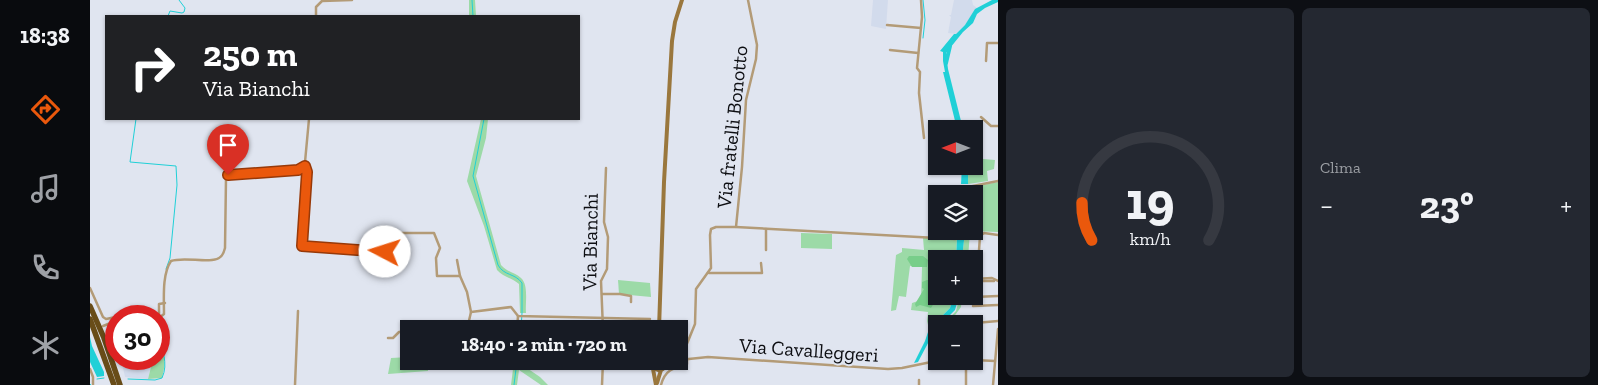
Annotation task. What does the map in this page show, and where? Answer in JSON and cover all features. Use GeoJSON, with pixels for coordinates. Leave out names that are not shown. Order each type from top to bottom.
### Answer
{"type":"FeatureCollection","features":[{"type":"Feature","properties":{"kind":"highway"},"geometry":{"type":"LineString","coordinates":[[90,306],[104,338],[120,385]]}},
{"type":"Feature","properties":{"kind":"highway"},"geometry":{"type":"LineString","coordinates":[[90,319],[114,385]]}},
{"type":"Feature","properties":{"kind":"main road"},"geometry":{"type":"LineString","coordinates":[[659,320],[664,182],[672,41],[675,22],[682,0]]}},
{"type":"Feature","properties":{"kind":"main road"},"geometry":{"type":"LineString","coordinates":[[652,370],[656,385]]}},
{"type":"Feature","properties":{"kind":"main road"},"geometry":{"type":"LineString","coordinates":[[656,385],[661,370]]}},
{"type":"Feature","properties":{"kind":"street"},"geometry":{"type":"LineString","coordinates":[[316,15],[316,7],[322,2],[352,0]]}},
{"type":"Feature","properties":{"kind":"street","name":"Via fratelli Bonotto"},"geometry":{"type":"LineString","coordinates":[[736,227],[746,100],[756,59],[757,45],[748,0]]}},
{"type":"Feature","properties":{"kind":"street"},"geometry":{"type":"LineString","coordinates":[[921,0],[922,28],[916,68],[920,72],[919,93],[924,138]]}},
{"type":"Feature","properties":{"kind":"street"},"geometry":{"type":"LineString","coordinates":[[887,25],[922,28]]}},
{"type":"Feature","properties":{"kind":"street"},"geometry":{"type":"LineString","coordinates":[[986,61],[987,42],[998,43]]}},
{"type":"Feature","properties":{"kind":"street"},"geometry":{"type":"LineString","coordinates":[[890,50],[918,53]]}},
{"type":"Feature","properties":{"kind":"street"},"geometry":{"type":"LineString","coordinates":[[981,117],[992,126],[998,126]]}},
{"type":"Feature","properties":{"kind":"street"},"geometry":{"type":"LineString","coordinates":[[309,120],[302,246],[385,252],[385,233],[434,233],[440,248],[436,258],[437,276],[460,276]]}},
{"type":"Feature","properties":{"kind":"street"},"geometry":{"type":"LineString","coordinates":[[159,305],[165,303],[167,269],[171,261],[178,259],[216,259],[223,254],[225,248],[225,182],[228,175],[298,170],[305,166]]}},
{"type":"Feature","properties":{"kind":"street","name":"Via Bianchi"},"geometry":{"type":"LineString","coordinates":[[603,317],[601,280],[607,269],[608,237],[604,222],[606,168]]}},
{"type":"Feature","properties":{"kind":"street"},"geometry":{"type":"LineString","coordinates":[[977,185],[998,181]]}},
{"type":"Feature","properties":{"kind":"street","name":"Via fratelli Bonotto"},"geometry":{"type":"LineString","coordinates":[[709,273],[711,268],[710,235],[711,229],[716,227],[928,238]]}},
{"type":"Feature","properties":{"kind":"street"},"geometry":{"type":"LineString","coordinates":[[766,229],[766,250]]}},
{"type":"Feature","properties":{"kind":"street"},"geometry":{"type":"LineString","coordinates":[[978,250],[980,236],[984,233],[998,235]]}},
{"type":"Feature","properties":{"kind":"street"},"geometry":{"type":"LineString","coordinates":[[457,260],[460,276],[467,292],[471,312],[469,320]]}},
{"type":"Feature","properties":{"kind":"street"},"geometry":{"type":"LineString","coordinates":[[688,341],[695,324],[697,285],[709,273],[762,273],[761,263]]}},
{"type":"Feature","properties":{"kind":"street"},"geometry":{"type":"LineString","coordinates":[[983,279],[992,278],[997,280]]}},
{"type":"Feature","properties":{"kind":"street"},"geometry":{"type":"LineString","coordinates":[[90,288],[105,318]]}},
{"type":"Feature","properties":{"kind":"street"},"geometry":{"type":"LineString","coordinates":[[602,294],[630,296],[631,302]]}},
{"type":"Feature","properties":{"kind":"street"},"geometry":{"type":"LineString","coordinates":[[983,297],[998,296]]}},
{"type":"Feature","properties":{"kind":"street"},"geometry":{"type":"LineString","coordinates":[[973,306],[998,306]]}},
{"type":"Feature","properties":{"kind":"street","name":"Via Bianchi"},"geometry":{"type":"LineString","coordinates":[[471,312],[511,307],[519,316],[650,319]]}},
{"type":"Feature","properties":{"kind":"street"},"geometry":{"type":"LineString","coordinates":[[294,385],[298,311]]}},
{"type":"Feature","properties":{"kind":"street"},"geometry":{"type":"LineString","coordinates":[[518,320],[519,316]]}},
{"type":"Feature","properties":{"kind":"street"},"geometry":{"type":"LineString","coordinates":[[983,322],[998,320]]}},
{"type":"Feature","properties":{"kind":"street"},"geometry":{"type":"LineString","coordinates":[[993,385],[998,329]]}},
{"type":"Feature","properties":{"kind":"street"},"geometry":{"type":"LineString","coordinates":[[388,338],[393,338],[400,332]]}},
{"type":"Feature","properties":{"kind":"street","name":"Via Cavalleggeri"},"geometry":{"type":"LineString","coordinates":[[688,359],[708,357],[888,369],[928,363]]}},
{"type":"Feature","properties":{"kind":"street"},"geometry":{"type":"LineString","coordinates":[[983,360],[995,361]]}},
{"type":"Feature","properties":{"kind":"street"},"geometry":{"type":"LineString","coordinates":[[90,369],[93,385]]}},
{"type":"Feature","properties":{"kind":"street"},"geometry":{"type":"LineString","coordinates":[[602,385],[603,370]]}},
{"type":"Feature","properties":{"kind":"street"},"geometry":{"type":"LineString","coordinates":[[661,385],[669,370]]}},
{"type":"Feature","properties":{"kind":"street"},"geometry":{"type":"LineString","coordinates":[[966,370],[966,385]]}},
{"type":"Feature","properties":{"kind":"street"},"geometry":{"type":"LineString","coordinates":[[919,380],[919,385]]}},
{"type":"Feature","properties":{"kind":"shaded area"},"geometry":{"type":"Polygon","coordinates":[[[873,0],[888,0],[886,29],[871,26],[873,0]]]}},
{"type":"Feature","properties":{"kind":"shaded area"},"geometry":{"type":"Polygon","coordinates":[[[954,0],[972,0],[973,5],[977,8],[956,34],[948,33],[951,17],[949,15],[951,15],[954,0]]]}},
{"type":"Feature","properties":{"kind":"shaded area"},"geometry":{"type":"Polygon","coordinates":[[[123,370],[150,370],[148,379],[125,377],[123,370]]]}},
{"type":"Feature","properties":{"kind":"green space"},"geometry":{"type":"Polygon","coordinates":[[[469,0],[475,0],[476,15],[469,15],[469,0]]]}},
{"type":"Feature","properties":{"kind":"green space"},"geometry":{"type":"Polygon","coordinates":[[[481,120],[488,120],[486,138],[476,176],[501,265],[506,270],[519,276],[525,285],[526,313],[520,313],[519,284],[497,270],[484,226],[467,181],[481,120]]]}},
{"type":"Feature","properties":{"kind":"green space"},"geometry":{"type":"Polygon","coordinates":[[[983,159],[995,160],[994,169],[987,171],[988,181],[968,184],[968,175],[983,175],[983,159]]]}},
{"type":"Feature","properties":{"kind":"green space"},"geometry":{"type":"Polygon","coordinates":[[[998,182],[998,232],[983,231],[983,185],[998,182]]]}},
{"type":"Feature","properties":{"kind":"green space"},"geometry":{"type":"Polygon","coordinates":[[[801,233],[832,234],[832,249],[801,248],[801,233]]]}},
{"type":"Feature","properties":{"kind":"green space"},"geometry":{"type":"Polygon","coordinates":[[[923,238],[928,238],[928,240],[957,240],[956,250],[928,250],[928,305],[951,305],[943,315],[928,315],[928,325],[927,321],[928,312],[911,310],[912,303],[921,300],[922,267],[910,266],[906,297],[899,296],[896,310],[891,311],[896,255],[902,252],[902,248],[924,250],[923,238]]]}},
{"type":"Feature","properties":{"kind":"green space"},"geometry":{"type":"Polygon","coordinates":[[[964,240],[969,240],[969,250],[963,250],[964,240]]]}},
{"type":"Feature","properties":{"kind":"green space"},"geometry":{"type":"Polygon","coordinates":[[[909,256],[923,256],[928,260],[927,267],[912,267],[907,259],[909,256]]]}},
{"type":"Feature","properties":{"kind":"green space"},"geometry":{"type":"Polygon","coordinates":[[[618,280],[650,283],[651,297],[619,294],[618,280]]]}},
{"type":"Feature","properties":{"kind":"green space"},"geometry":{"type":"Polygon","coordinates":[[[928,280],[928,305],[932,305],[931,308],[920,305],[916,307],[915,304],[924,289],[922,288],[922,282],[928,280]]]}},
{"type":"Feature","properties":{"kind":"green space"},"geometry":{"type":"Polygon","coordinates":[[[958,305],[961,305],[955,315],[952,315],[958,305]]]}},
{"type":"Feature","properties":{"kind":"green space"},"geometry":{"type":"Polygon","coordinates":[[[391,358],[400,358],[400,370],[428,371],[388,374],[391,358]]]}},
{"type":"Feature","properties":{"kind":"green space"},"geometry":{"type":"Polygon","coordinates":[[[150,370],[164,370],[162,378],[148,379],[150,370]]]}},
{"type":"Feature","properties":{"kind":"green space"},"geometry":{"type":"Polygon","coordinates":[[[513,370],[519,370],[517,385],[511,385],[513,370]]]}},
{"type":"Feature","properties":{"kind":"green space"},"geometry":{"type":"Polygon","coordinates":[[[519,370],[530,370],[548,385],[541,385],[519,370]]]}},
{"type":"Feature","properties":{"kind":"water"},"geometry":{"type":"Polygon","coordinates":[[[992,0],[998,0],[998,2],[977,14],[973,23],[946,53],[961,120],[955,120],[943,72],[945,72],[943,52],[940,51],[954,34],[965,25],[975,9],[992,0]]]}},
{"type":"Feature","properties":{"kind":"water"},"geometry":{"type":"Polygon","coordinates":[[[962,175],[968,175],[968,184],[961,184],[962,175]]]}},
{"type":"Feature","properties":{"kind":"water"},"geometry":{"type":"Polygon","coordinates":[[[957,240],[964,240],[963,250],[956,250],[957,240]]]}},
{"type":"Feature","properties":{"kind":"water"},"geometry":{"type":"Polygon","coordinates":[[[951,305],[956,305],[955,310],[950,315],[943,315],[951,305]]]}},
{"type":"Feature","properties":{"kind":"water"},"geometry":{"type":"Polygon","coordinates":[[[928,332],[928,343],[918,362],[914,363],[928,332]]]}},
{"type":"Feature","properties":{"kind":"water"},"geometry":{"type":"Polygon","coordinates":[[[90,337],[104,376],[97,377],[90,362],[90,337]]]}},
{"type":"Feature","properties":{"kind":"waterway"},"geometry":{"type":"LineString","coordinates":[[168,15],[170,11],[184,12],[185,8],[179,0]]}},
{"type":"Feature","properties":{"kind":"waterway"},"geometry":{"type":"LineString","coordinates":[[472,0],[473,15]]}},
{"type":"Feature","properties":{"kind":"waterway"},"geometry":{"type":"LineString","coordinates":[[923,0],[925,20],[923,38]]}},
{"type":"Feature","properties":{"kind":"waterway"},"geometry":{"type":"LineString","coordinates":[[946,63],[950,46]]}},
{"type":"Feature","properties":{"kind":"waterway"},"geometry":{"type":"LineString","coordinates":[[136,120],[130,162],[176,166],[177,185],[170,258],[166,269]]}},
{"type":"Feature","properties":{"kind":"waterway"},"geometry":{"type":"LineString","coordinates":[[484,120],[473,176],[498,265],[500,269],[522,283],[522,320]]}},
{"type":"Feature","properties":{"kind":"waterway"},"geometry":{"type":"LineString","coordinates":[[128,379],[155,380],[162,378],[164,370]]}},
{"type":"Feature","properties":{"kind":"waterway"},"geometry":{"type":"LineString","coordinates":[[514,385],[516,370]]}},
{"type":"Feature","properties":{"kind":"waterway"},"geometry":{"type":"LineString","coordinates":[[97,379],[104,378]]}},
{"type":"Feature","properties":{"kind":"route"},"geometry":{"type":"LineString","coordinates":[[228,175],[298,170],[305,166],[307,172],[302,246],[385,252]]}}]}
